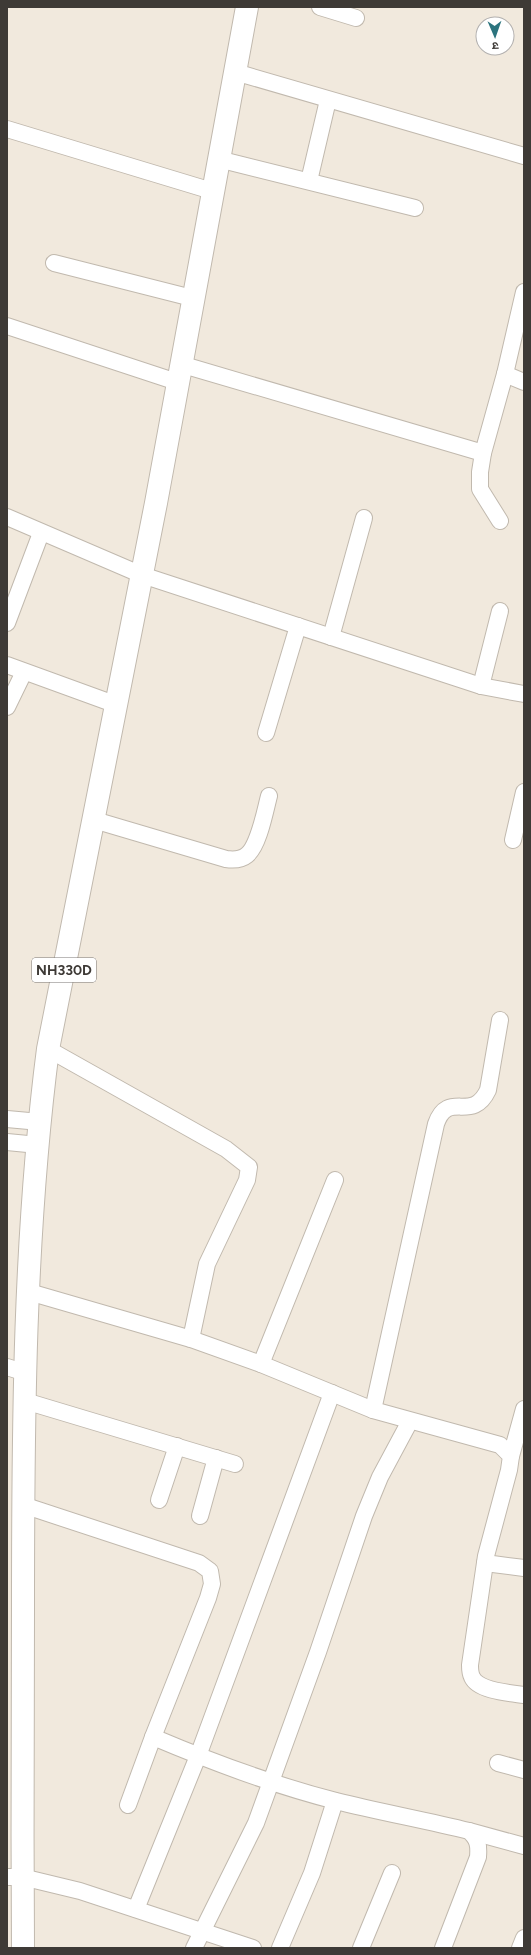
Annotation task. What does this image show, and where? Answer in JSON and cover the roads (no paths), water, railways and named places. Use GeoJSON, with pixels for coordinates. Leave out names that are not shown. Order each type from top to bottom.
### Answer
{"type":"FeatureCollection","features":[{"type":"Feature","properties":{"kind":"highway","name":"NH330D"},"geometry":{"type":"LineString","coordinates":[[23,1948],[15,1876],[25,1401],[16,1370],[28,1292],[38,1145],[48,1049],[142,575],[247,7]]}},
{"type":"Feature","properties":{"kind":"street"},"geometry":{"type":"LineString","coordinates":[[320,7],[356,18]]}},
{"type":"Feature","properties":{"kind":"street"},"geometry":{"type":"LineString","coordinates":[[235,72],[524,156]]}},
{"type":"Feature","properties":{"kind":"street"},"geometry":{"type":"LineString","coordinates":[[309,181],[328,100]]}},
{"type":"Feature","properties":{"kind":"street"},"geometry":{"type":"LineString","coordinates":[[7,129],[212,191]]}},
{"type":"Feature","properties":{"kind":"street"},"geometry":{"type":"LineString","coordinates":[[218,158],[415,208]]}},
{"type":"Feature","properties":{"kind":"street"},"geometry":{"type":"LineString","coordinates":[[54,263],[192,298]]}},
{"type":"Feature","properties":{"kind":"street"},"geometry":{"type":"LineString","coordinates":[[500,521],[480,489],[480,472],[483,453],[505,374],[524,292]]}},
{"type":"Feature","properties":{"kind":"street"},"geometry":{"type":"LineString","coordinates":[[7,326],[483,453]]}},
{"type":"Feature","properties":{"kind":"street"},"geometry":{"type":"LineString","coordinates":[[505,374],[524,382]]}},
{"type":"Feature","properties":{"kind":"street"},"geometry":{"type":"LineString","coordinates":[[7,517],[41,533],[142,575],[482,686],[524,694]]}},
{"type":"Feature","properties":{"kind":"street"},"geometry":{"type":"LineString","coordinates":[[331,637],[364,518]]}},
{"type":"Feature","properties":{"kind":"street"},"geometry":{"type":"LineString","coordinates":[[7,623],[41,533]]}},
{"type":"Feature","properties":{"kind":"street"},"geometry":{"type":"LineString","coordinates":[[482,686],[500,611]]}},
{"type":"Feature","properties":{"kind":"street"},"geometry":{"type":"LineString","coordinates":[[266,733],[298,626]]}},
{"type":"Feature","properties":{"kind":"street"},"geometry":{"type":"LineString","coordinates":[[7,665],[117,705]]}},
{"type":"Feature","properties":{"kind":"street"},"geometry":{"type":"LineString","coordinates":[[7,707],[24,672]]}},
{"type":"Feature","properties":{"kind":"street"},"geometry":{"type":"LineString","coordinates":[[513,840],[524,792]]}},
{"type":"Feature","properties":{"kind":"street"},"geometry":{"type":"LineString","coordinates":[[94,820],[226,859],[238,860],[247,855],[255,843],[269,796]]}},
{"type":"Feature","properties":{"kind":"street"},"geometry":{"type":"LineString","coordinates":[[373,1410],[436,1124],[440,1113],[448,1107],[474,1106],[484,1100],[488,1090],[500,1020]]}},
{"type":"Feature","properties":{"kind":"street"},"geometry":{"type":"LineString","coordinates":[[48,1049],[226,1149],[249,1167],[247,1180],[207,1264],[191,1339]]}},
{"type":"Feature","properties":{"kind":"street"},"geometry":{"type":"LineString","coordinates":[[7,1120],[40,1122]]}},
{"type":"Feature","properties":{"kind":"street"},"geometry":{"type":"LineString","coordinates":[[7,1142],[38,1145]]}},
{"type":"Feature","properties":{"kind":"street"},"geometry":{"type":"LineString","coordinates":[[261,1364],[335,1180]]}},
{"type":"Feature","properties":{"kind":"street"},"geometry":{"type":"LineString","coordinates":[[28,1292],[191,1339],[261,1364],[373,1410],[500,1445],[511,1456]]}},
{"type":"Feature","properties":{"kind":"street"},"geometry":{"type":"LineString","coordinates":[[136,1909],[198,1756],[332,1393]]}},
{"type":"Feature","properties":{"kind":"street"},"geometry":{"type":"LineString","coordinates":[[25,1401],[235,1464]]}},
{"type":"Feature","properties":{"kind":"street"},"geometry":{"type":"LineString","coordinates":[[523,1415],[484,1563],[470,1664],[472,1677],[477,1684],[488,1688],[524,1695]]}},
{"type":"Feature","properties":{"kind":"street"},"geometry":{"type":"LineString","coordinates":[[194,1948],[256,1823],[318,1652],[366,1511],[380,1477],[410,1421]]}},
{"type":"Feature","properties":{"kind":"street"},"geometry":{"type":"LineString","coordinates":[[159,1500],[177,1446]]}},
{"type":"Feature","properties":{"kind":"street"},"geometry":{"type":"LineString","coordinates":[[200,1516],[216,1458]]}},
{"type":"Feature","properties":{"kind":"street"},"geometry":{"type":"LineString","coordinates":[[23,1505],[199,1563],[210,1571],[212,1584],[208,1598],[128,1805]]}},
{"type":"Feature","properties":{"kind":"street"},"geometry":{"type":"LineString","coordinates":[[484,1563],[524,1568]]}},
{"type":"Feature","properties":{"kind":"street"},"geometry":{"type":"LineString","coordinates":[[153,1737],[198,1756],[270,1782],[335,1801],[469,1831],[524,1846]]}},
{"type":"Feature","properties":{"kind":"street"},"geometry":{"type":"LineString","coordinates":[[498,1763],[524,1770]]}},
{"type":"Feature","properties":{"kind":"street"},"geometry":{"type":"LineString","coordinates":[[280,1948],[312,1873],[335,1801]]}},
{"type":"Feature","properties":{"kind":"street"},"geometry":{"type":"LineString","coordinates":[[443,1948],[478,1857],[479,1848],[477,1838],[469,1831]]}},
{"type":"Feature","properties":{"kind":"street"},"geometry":{"type":"LineString","coordinates":[[361,1948],[392,1873]]}},
{"type":"Feature","properties":{"kind":"street"},"geometry":{"type":"LineString","coordinates":[[15,1876],[80,1891],[253,1948]]}},
{"type":"Feature","properties":{"kind":"street"},"geometry":{"type":"LineString","coordinates":[[520,1948],[524,1938]]}}]}
